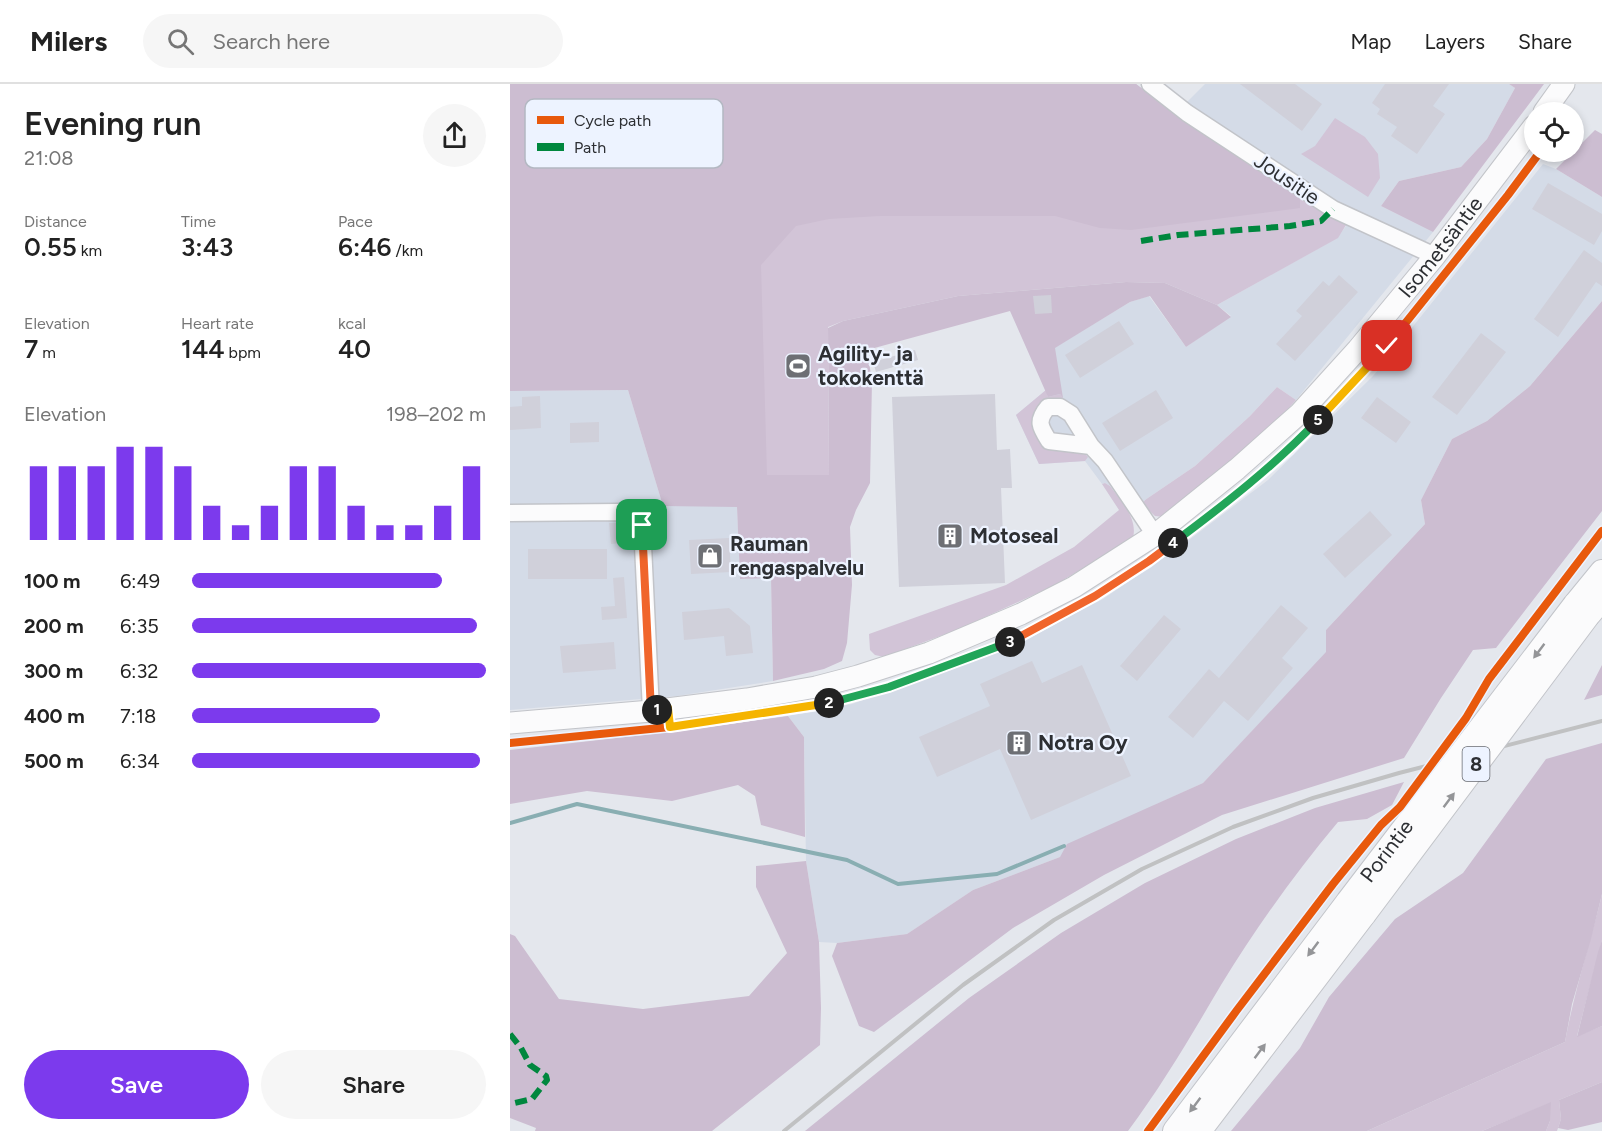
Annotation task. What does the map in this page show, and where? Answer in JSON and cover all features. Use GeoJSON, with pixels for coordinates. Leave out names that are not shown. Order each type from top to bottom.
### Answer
{"type":"FeatureCollection","features":[{"type":"Feature","properties":{"kind":"highway","name":"Porintie"},"geometry":{"type":"LineString","coordinates":[[1175,1131],[1356,908],[1588,606],[1602,572]]}},
{"type":"Feature","properties":{"kind":"highway","name":"Porintie"},"geometry":{"type":"LineString","coordinates":[[1199,1131],[1356,908]]}},
{"type":"Feature","properties":{"kind":"main road"},"geometry":{"type":"LineString","coordinates":[[1551,102],[1564,84]]}},
{"type":"Feature","properties":{"kind":"main road","name":"Isometsäntie"},"geometry":{"type":"LineString","coordinates":[[510,723],[651,711],[747,699],[816,687],[928,653],[1021,614],[1074,587],[1155,535],[1237,469],[1300,413],[1358,349],[1435,256],[1524,139]]}},
{"type":"Feature","properties":{"kind":"street","name":"Jousitie"},"geometry":{"type":"LineString","coordinates":[[1150,84],[1187,112],[1333,209],[1435,256]]}},
{"type":"Feature","properties":{"kind":"street"},"geometry":{"type":"LineString","coordinates":[[1091,446],[1105,461],[1155,535]]}},
{"type":"Feature","properties":{"kind":"street"},"geometry":{"type":"LineString","coordinates":[[510,513],[619,512],[636,518],[642,525],[651,711]]}},
{"type":"Feature","properties":{"kind":"shaded area"},"geometry":{"type":"Polygon","coordinates":[[[510,84],[1136,84],[1175,114],[1300,195],[1300,208],[1131,230],[1100,228],[1055,216],[880,216],[829,219],[796,226],[761,265],[767,475],[829,475],[828,328],[843,321],[958,296],[1126,282],[1165,283],[1217,305],[1231,317],[1186,347],[1150,296],[1130,302],[1055,348],[1063,398],[1060,394],[1048,397],[1010,311],[867,350],[872,381],[870,483],[850,527],[852,585],[847,643],[842,661],[824,669],[773,681],[771,578],[740,579],[737,507],[663,506],[628,390],[510,391],[510,84]]]}},
{"type":"Feature","properties":{"kind":"shaded area"},"geometry":{"type":"Polygon","coordinates":[[[1136,84],[1175,114],[1346,225],[1338,238],[1217,305],[1165,283],[1126,282],[958,296],[843,321],[828,327],[829,475],[766,475],[510,193],[654,168],[723,168],[723,156],[1136,84]]]}},
{"type":"Feature","properties":{"kind":"shaded area"},"geometry":{"type":"Polygon","coordinates":[[[1205,84],[1509,84],[1515,88],[1487,139],[1461,167],[1399,181],[1381,206],[1433,232],[1296,400],[1277,387],[1250,416],[1195,466],[1145,500],[1130,514],[1110,486],[1102,484],[1085,461],[1039,464],[1016,415],[1046,390],[1048,397],[1054,348],[1130,302],[1149,296],[1186,347],[1231,316],[1217,305],[1337,238],[1346,226],[1175,114],[1205,84]]]}},
{"type":"Feature","properties":{"kind":"shaded area"},"geometry":{"type":"Polygon","coordinates":[[[1509,84],[1544,84],[1530,102],[1524,102],[1524,111],[1433,232],[1381,206],[1399,181],[1461,167],[1487,139],[1515,88],[1509,84]]]}},
{"type":"Feature","properties":{"kind":"shaded area"},"geometry":{"type":"Polygon","coordinates":[[[1335,118],[1365,137],[1378,154],[1380,178],[1368,197],[1301,154],[1315,146],[1335,118]]]}},
{"type":"Feature","properties":{"kind":"shaded area"},"geometry":{"type":"Polygon","coordinates":[[[1595,130],[1602,134],[1602,197],[1556,169],[1563,162],[1584,162],[1584,141],[1595,130]]]}},
{"type":"Feature","properties":{"kind":"shaded area"},"geometry":{"type":"Polygon","coordinates":[[[1543,164],[1556,169],[1602,197],[1602,301],[1530,386],[1487,421],[1452,439],[1421,500],[1425,524],[1326,630],[1327,652],[1203,783],[1157,804],[1060,857],[973,890],[907,934],[837,943],[819,942],[806,861],[804,737],[788,716],[852,704],[1004,650],[1103,599],[1185,543],[1268,480],[1374,375],[1543,164]]]}},
{"type":"Feature","properties":{"kind":"shaded area"},"geometry":{"type":"Polygon","coordinates":[[[1602,301],[1602,511],[1496,648],[1473,650],[1404,758],[1222,815],[1104,875],[1013,928],[874,1032],[859,1026],[832,956],[837,943],[907,934],[973,890],[1060,857],[1067,844],[1203,783],[1326,652],[1326,630],[1425,524],[1421,500],[1452,439],[1487,421],[1530,386],[1602,301]]]}},
{"type":"Feature","properties":{"kind":"shaded area"},"geometry":{"type":"Polygon","coordinates":[[[1277,387],[1296,400],[1269,430],[1164,517],[1155,516],[1142,504],[1195,466],[1250,416],[1277,387]]]}},
{"type":"Feature","properties":{"kind":"shaded area"},"geometry":{"type":"Polygon","coordinates":[[[628,390],[663,506],[737,506],[740,579],[771,577],[773,681],[677,696],[510,710],[510,391],[628,390]]]}},
{"type":"Feature","properties":{"kind":"shaded area"},"geometry":{"type":"Polygon","coordinates":[[[1046,390],[1048,397],[1060,394],[1063,398],[1057,399],[1033,423],[1084,453],[1088,457],[1085,461],[1039,464],[1016,415],[1046,390]]]}},
{"type":"Feature","properties":{"kind":"shaded area"},"geometry":{"type":"Polygon","coordinates":[[[1102,484],[1110,486],[1128,510],[1133,524],[1133,538],[1055,585],[959,629],[884,657],[875,655],[870,650],[869,634],[1006,585],[1074,547],[1119,510],[1102,484]]]}},
{"type":"Feature","properties":{"kind":"shaded area"},"geometry":{"type":"Polygon","coordinates":[[[1602,665],[1602,695],[1584,700],[1602,665]]]}},
{"type":"Feature","properties":{"kind":"shaded area"},"geometry":{"type":"Polygon","coordinates":[[[788,716],[804,737],[805,837],[761,825],[755,796],[738,785],[672,801],[587,791],[510,804],[510,750],[788,716]]]}},
{"type":"Feature","properties":{"kind":"shaded area"},"geometry":{"type":"Polygon","coordinates":[[[1602,743],[1602,894],[1572,1004],[1565,1042],[1367,1131],[1231,1131],[1300,1048],[1329,997],[1395,919],[1463,873],[1546,759],[1602,743]]]}},
{"type":"Feature","properties":{"kind":"shaded area"},"geometry":{"type":"Polygon","coordinates":[[[1404,782],[1392,805],[1367,819],[1338,822],[1306,861],[1248,943],[1165,1078],[1128,1131],[805,1131],[969,998],[1061,933],[1145,883],[1236,839],[1315,808],[1404,782]]]}},
{"type":"Feature","properties":{"kind":"shaded area"},"geometry":{"type":"Polygon","coordinates":[[[806,861],[819,942],[820,1045],[712,1131],[535,1131],[536,1128],[510,1118],[510,934],[515,936],[559,999],[643,1009],[749,996],[787,953],[756,887],[756,866],[806,861]]]}},
{"type":"Feature","properties":{"kind":"shaded area"},"geometry":{"type":"Polygon","coordinates":[[[1602,894],[1602,940],[1577,1036],[1602,1026],[1602,1082],[1559,1100],[1561,1119],[1557,1131],[1546,1131],[1550,1121],[1550,1103],[1482,1131],[1367,1131],[1565,1042],[1602,894]]]}},
{"type":"Feature","properties":{"kind":"shaded area"},"geometry":{"type":"Polygon","coordinates":[[[1602,940],[1602,1026],[1577,1037],[1598,952],[1602,940]]]}},
{"type":"Feature","properties":{"kind":"shaded area"},"geometry":{"type":"Polygon","coordinates":[[[1602,1082],[1602,1122],[1568,1130],[1558,1128],[1561,1119],[1559,1100],[1602,1082]]]}},
{"type":"Feature","properties":{"kind":"shaded area"},"geometry":{"type":"Polygon","coordinates":[[[1551,1102],[1550,1121],[1546,1131],[1482,1131],[1551,1102]]]}},
{"type":"Feature","properties":{"kind":"building"},"geometry":{"type":"Polygon","coordinates":[[[1240,84],[1295,84],[1322,104],[1302,131],[1240,84]]]}},
{"type":"Feature","properties":{"kind":"building"},"geometry":{"type":"Polygon","coordinates":[[[1385,84],[1449,84],[1433,106],[1445,114],[1417,154],[1391,136],[1397,127],[1377,114],[1380,109],[1372,103],[1385,84]]]}},
{"type":"Feature","properties":{"kind":"building"},"geometry":{"type":"Polygon","coordinates":[[[1548,183],[1602,214],[1602,231],[1594,245],[1532,209],[1548,183]]]}},
{"type":"Feature","properties":{"kind":"building"},"geometry":{"type":"Polygon","coordinates":[[[1584,250],[1602,263],[1602,286],[1596,282],[1558,337],[1534,319],[1584,250]]]}},
{"type":"Feature","properties":{"kind":"building"},"geometry":{"type":"Polygon","coordinates":[[[1339,275],[1358,292],[1295,361],[1276,344],[1302,316],[1296,311],[1323,281],[1329,286],[1339,275]]]}},
{"type":"Feature","properties":{"kind":"building"},"geometry":{"type":"Polygon","coordinates":[[[1051,295],[1052,313],[1035,314],[1033,296],[1051,295]]]}},
{"type":"Feature","properties":{"kind":"building"},"geometry":{"type":"Polygon","coordinates":[[[1119,321],[1134,344],[1080,378],[1065,355],[1119,321]]]}},
{"type":"Feature","properties":{"kind":"building"},"geometry":{"type":"Polygon","coordinates":[[[1481,333],[1506,352],[1457,415],[1432,397],[1481,333]]]}},
{"type":"Feature","properties":{"kind":"building"},"geometry":{"type":"Polygon","coordinates":[[[915,350],[918,360],[876,372],[873,362],[915,350]]]}},
{"type":"Feature","properties":{"kind":"building"},"geometry":{"type":"Polygon","coordinates":[[[1156,390],[1173,418],[1120,451],[1102,423],[1156,390]]]}},
{"type":"Feature","properties":{"kind":"building","name":"Motoseal"},"geometry":{"type":"Polygon","coordinates":[[[995,394],[997,450],[1010,449],[1012,488],[1001,488],[1005,583],[899,587],[892,397],[995,394]]]}},
{"type":"Feature","properties":{"kind":"building"},"geometry":{"type":"Polygon","coordinates":[[[540,396],[541,428],[510,430],[510,407],[522,406],[522,397],[540,396]]]}},
{"type":"Feature","properties":{"kind":"building"},"geometry":{"type":"Polygon","coordinates":[[[1377,397],[1411,422],[1396,443],[1361,418],[1377,397]]]}},
{"type":"Feature","properties":{"kind":"building"},"geometry":{"type":"Polygon","coordinates":[[[599,422],[599,442],[570,443],[570,423],[599,422]]]}},
{"type":"Feature","properties":{"kind":"building"},"geometry":{"type":"Polygon","coordinates":[[[1370,511],[1392,535],[1345,578],[1323,554],[1370,511]]]}},
{"type":"Feature","properties":{"kind":"building"},"geometry":{"type":"Polygon","coordinates":[[[609,523],[630,526],[632,542],[611,544],[609,523]]]}},
{"type":"Feature","properties":{"kind":"building","name":"Rauman rengaspalvelu"},"geometry":{"type":"Polygon","coordinates":[[[729,538],[731,572],[691,574],[689,540],[729,538]]]}},
{"type":"Feature","properties":{"kind":"building"},"geometry":{"type":"Polygon","coordinates":[[[528,549],[607,549],[607,579],[528,579],[528,549]]]}},
{"type":"Feature","properties":{"kind":"building"},"geometry":{"type":"Polygon","coordinates":[[[624,577],[627,618],[602,620],[601,607],[615,606],[613,578],[624,577]]]}},
{"type":"Feature","properties":{"kind":"building"},"geometry":{"type":"Polygon","coordinates":[[[1281,605],[1308,628],[1282,658],[1293,668],[1248,721],[1224,701],[1193,738],[1168,717],[1209,669],[1219,678],[1281,605]]]}},
{"type":"Feature","properties":{"kind":"building"},"geometry":{"type":"Polygon","coordinates":[[[729,608],[750,626],[753,653],[726,656],[724,636],[684,640],[682,612],[729,608]]]}},
{"type":"Feature","properties":{"kind":"building"},"geometry":{"type":"Polygon","coordinates":[[[1164,615],[1181,629],[1137,681],[1120,666],[1164,615]]]}},
{"type":"Feature","properties":{"kind":"building"},"geometry":{"type":"Polygon","coordinates":[[[614,642],[616,669],[563,673],[560,646],[614,642]]]}},
{"type":"Feature","properties":{"kind":"building","name":"Notra Oy"},"geometry":{"type":"Polygon","coordinates":[[[1032,661],[1042,683],[1082,665],[1131,776],[1031,820],[1000,749],[937,777],[919,737],[990,706],[980,684],[1032,661]]]}},
{"type":"Feature","properties":{"kind":"waterway"},"geometry":{"type":"LineString","coordinates":[[510,823],[577,804],[847,860],[898,884],[997,874],[1064,846]]}},
{"type":"Feature","properties":{"kind":"railway"},"geometry":{"type":"LineString","coordinates":[[784,1131],[963,985],[1054,920],[1142,869],[1233,827],[1313,798],[1399,773],[1602,721]]}},
{"type":"Feature","properties":{"kind":"marked path"},"geometry":{"type":"LineString","coordinates":[[1141,241],[1178,235],[1290,226],[1321,221],[1333,209]]}},
{"type":"Feature","properties":{"kind":"marked path"},"geometry":{"type":"LineString","coordinates":[[510,1034],[530,1065],[546,1076],[547,1080],[532,1099],[510,1104]]}},
{"type":"Feature","properties":{"kind":"cycle path"},"geometry":{"type":"LineString","coordinates":[[510,743],[670,727],[822,705],[889,686],[1013,641],[1095,596],[1149,562],[1246,488],[1290,450],[1387,346],[1533,162]]}},
{"type":"Feature","properties":{"kind":"cycle path"},"geometry":{"type":"LineString","coordinates":[[1148,1131],[1333,884],[1381,825],[1400,807],[1466,718],[1489,679],[1602,531]]}},
{"type":"Feature","properties":{"kind":"place","name":"Agility- ja tokokenttä"},"geometry":{"type":"Point","coordinates":[798,366]}},
{"type":"Feature","properties":{"kind":"place","name":"Motoseal"},"geometry":{"type":"Point","coordinates":[950,536]}},
{"type":"Feature","properties":{"kind":"place","name":"Rauman rengaspalvelu"},"geometry":{"type":"Point","coordinates":[710,556]}},
{"type":"Feature","properties":{"kind":"place","name":"Notra Oy"},"geometry":{"type":"Point","coordinates":[1019,743]}},
{"type":"Feature","properties":{"kind":"route"},"geometry":{"type":"LineString","coordinates":[[642,525],[651,711],[668,708],[670,727],[822,705],[889,687],[1013,641],[1095,596],[1149,561],[1246,488],[1290,450],[1387,346]]}}]}
